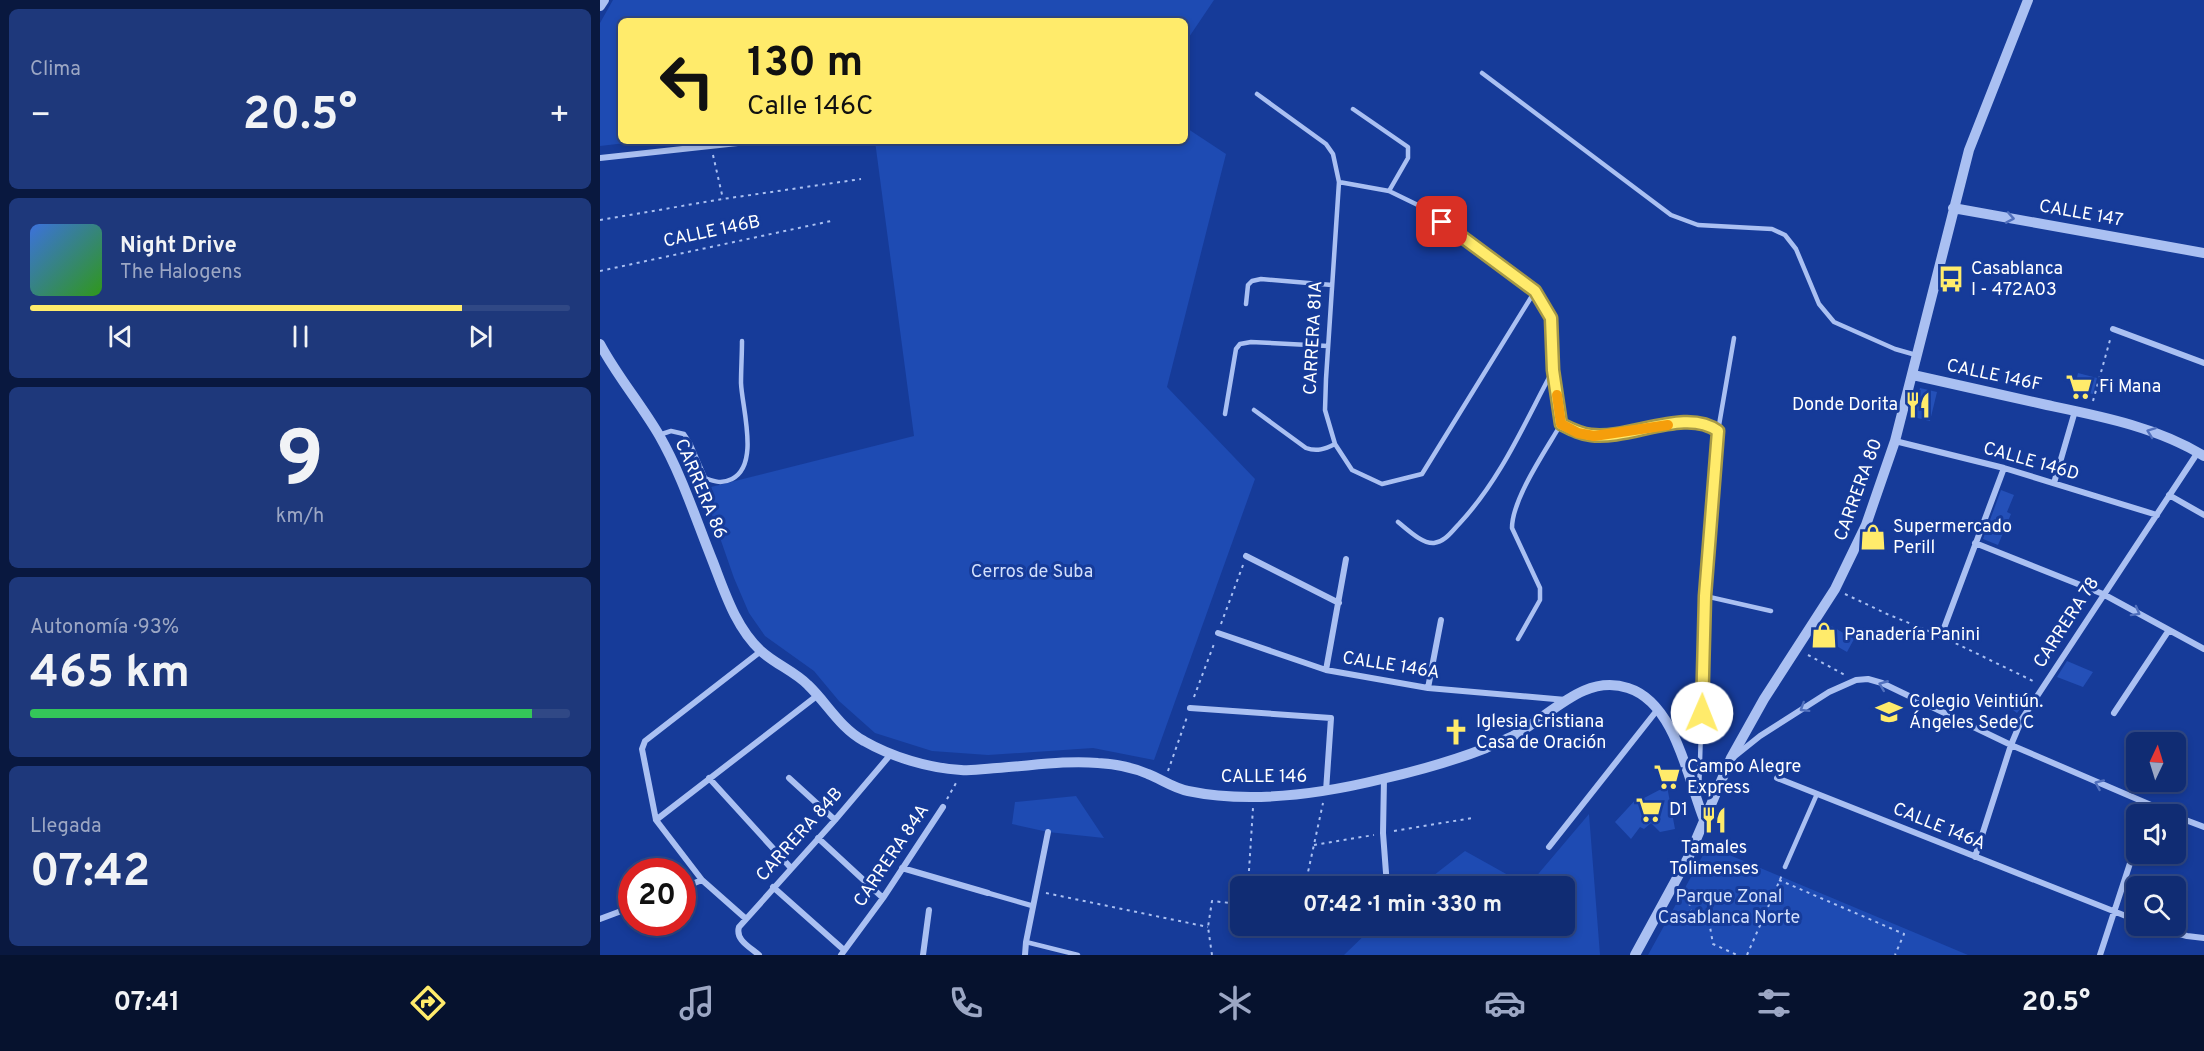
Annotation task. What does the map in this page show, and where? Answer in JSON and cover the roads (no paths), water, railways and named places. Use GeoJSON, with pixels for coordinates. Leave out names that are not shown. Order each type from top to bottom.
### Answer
{"type":"FeatureCollection","features":[{"type":"Feature","properties":{"kind":"street"},"geometry":{"type":"LineString","coordinates":[[600,6],[604,0]]}},
{"type":"Feature","properties":{"kind":"street","name":"CARRERA 80"},"geometry":{"type":"LineString","coordinates":[[1635,955],[1705,822],[1731,758],[1835,589],[1866,525],[1895,441],[1969,150],[2028,0]]}},
{"type":"Feature","properties":{"kind":"street"},"geometry":{"type":"LineString","coordinates":[[600,158],[729,144]]}},
{"type":"Feature","properties":{"kind":"street","name":"CALLE 147"},"geometry":{"type":"LineString","coordinates":[[1953,208],[2204,254]]}},
{"type":"Feature","properties":{"kind":"street"},"geometry":{"type":"LineString","coordinates":[[2113,328],[2204,363]]}},
{"type":"Feature","properties":{"kind":"street","name":"CARRERA 86"},"geometry":{"type":"LineString","coordinates":[[600,344],[659,435],[680,478],[738,621],[761,651]]}},
{"type":"Feature","properties":{"kind":"street","name":"CALLE 146F"},"geometry":{"type":"LineString","coordinates":[[1913,375],[2090,414],[2143,429],[2201,454]]}},
{"type":"Feature","properties":{"kind":"street"},"geometry":{"type":"LineString","coordinates":[[2054,483],[2075,411]]}},
{"type":"Feature","properties":{"kind":"street","name":"CALLE 146D"},"geometry":{"type":"LineString","coordinates":[[1895,441],[2004,468],[2157,515]]}},
{"type":"Feature","properties":{"kind":"street","name":"CARRERA 78"},"geometry":{"type":"LineString","coordinates":[[1975,857],[2011,745],[2022,719],[2169,495],[2201,454]]}},
{"type":"Feature","properties":{"kind":"street"},"geometry":{"type":"LineString","coordinates":[[1941,636],[2004,468]]}},
{"type":"Feature","properties":{"kind":"street"},"geometry":{"type":"LineString","coordinates":[[2169,495],[2204,515]]}},
{"type":"Feature","properties":{"kind":"street"},"geometry":{"type":"LineString","coordinates":[[1975,543],[2103,594],[2204,649]]}},
{"type":"Feature","properties":{"kind":"street"},"geometry":{"type":"LineString","coordinates":[[1246,556],[1339,603]]}},
{"type":"Feature","properties":{"kind":"street"},"geometry":{"type":"LineString","coordinates":[[1326,670],[1346,560]]}},
{"type":"Feature","properties":{"kind":"street"},"geometry":{"type":"LineString","coordinates":[[1428,688],[1441,620]]}},
{"type":"Feature","properties":{"kind":"street"},"geometry":{"type":"LineString","coordinates":[[2114,713],[2169,630]]}},
{"type":"Feature","properties":{"kind":"street","name":"CALLE 146A"},"geometry":{"type":"LineString","coordinates":[[1218,633],[1326,670],[1428,688],[1566,700]]}},
{"type":"Feature","properties":{"kind":"street"},"geometry":{"type":"LineString","coordinates":[[745,918],[702,880],[656,820],[642,749],[645,741],[761,651]]}},
{"type":"Feature","properties":{"kind":"street","name":"CALLE 146"},"geometry":{"type":"LineString","coordinates":[[761,651],[790,670],[818,695],[847,729],[864,741],[891,754],[929,766],[963,771],[1095,763],[1123,766],[1148,774],[1183,790],[1205,794],[1253,796],[1326,791],[1384,779],[1483,749],[1514,735],[1582,690],[1611,684],[1638,691],[1658,709],[1679,747],[1705,822]]}},
{"type":"Feature","properties":{"kind":"street"},"geometry":{"type":"LineString","coordinates":[[1731,758],[1760,736],[1829,692],[1856,680],[1868,679],[1882,683],[2011,745],[2147,804]]}},
{"type":"Feature","properties":{"kind":"street"},"geometry":{"type":"LineString","coordinates":[[656,820],[818,695]]}},
{"type":"Feature","properties":{"kind":"street"},"geometry":{"type":"LineString","coordinates":[[1190,708],[1331,718],[1326,791]]}},
{"type":"Feature","properties":{"kind":"street"},"geometry":{"type":"LineString","coordinates":[[1549,847],[1658,709]]}},
{"type":"Feature","properties":{"kind":"street","name":"CARRERA 84B"},"geometry":{"type":"LineString","coordinates":[[759,955],[738,937],[738,927],[891,754]]}},
{"type":"Feature","properties":{"kind":"street"},"geometry":{"type":"LineString","coordinates":[[709,778],[791,868]]}},
{"type":"Feature","properties":{"kind":"street"},"geometry":{"type":"LineString","coordinates":[[789,778],[835,820]]}},
{"type":"Feature","properties":{"kind":"street","name":"CALLE 146A"},"geometry":{"type":"LineString","coordinates":[[1777,778],[2126,916]]}},
{"type":"Feature","properties":{"kind":"street"},"geometry":{"type":"LineString","coordinates":[[1384,779],[1383,833],[1386,876]]}},
{"type":"Feature","properties":{"kind":"street","name":"CARRERA 84A"},"geometry":{"type":"LineString","coordinates":[[843,952],[943,807]]}},
{"type":"Feature","properties":{"kind":"street"},"geometry":{"type":"LineString","coordinates":[[2186,820],[2204,827]]}},
{"type":"Feature","properties":{"kind":"street"},"geometry":{"type":"LineString","coordinates":[[1025,955],[1048,832]]}},
{"type":"Feature","properties":{"kind":"street"},"geometry":{"type":"LineString","coordinates":[[818,838],[883,897]]}},
{"type":"Feature","properties":{"kind":"street"},"geometry":{"type":"LineString","coordinates":[[2100,955],[2130,864]]}},
{"type":"Feature","properties":{"kind":"street"},"geometry":{"type":"LineString","coordinates":[[902,868],[1033,906]]}},
{"type":"Feature","properties":{"kind":"street"},"geometry":{"type":"LineString","coordinates":[[696,882],[702,880]]}},
{"type":"Feature","properties":{"kind":"street"},"geometry":{"type":"LineString","coordinates":[[773,887],[843,952]]}},
{"type":"Feature","properties":{"kind":"street"},"geometry":{"type":"LineString","coordinates":[[923,955],[929,910]]}},
{"type":"Feature","properties":{"kind":"street"},"geometry":{"type":"LineString","coordinates":[[600,919],[618,912]]}},
{"type":"Feature","properties":{"kind":"street"},"geometry":{"type":"LineString","coordinates":[[2186,936],[2204,938]]}},
{"type":"Feature","properties":{"kind":"lane"},"geometry":{"type":"LineString","coordinates":[[1482,73],[1671,214],[1698,225],[1772,229],[1785,235],[1796,249],[1819,304],[1834,322],[1895,349],[1918,356]]}},
{"type":"Feature","properties":{"kind":"lane","name":"CARRERA 81A"},"geometry":{"type":"LineString","coordinates":[[1257,94],[1326,144],[1333,154],[1339,182],[1325,411],[1335,444],[1352,470],[1382,484],[1422,474],[1535,291]]}},
{"type":"Feature","properties":{"kind":"lane"},"geometry":{"type":"LineString","coordinates":[[1353,108],[1407,147],[1408,158],[1389,191]]}},
{"type":"Feature","properties":{"kind":"lane"},"geometry":{"type":"LineString","coordinates":[[1339,182],[1389,191],[1424,208],[1535,291],[1551,318],[1553,370],[1561,424],[1517,502],[1512,517],[1512,528],[1539,588],[1540,600],[1518,639]]}},
{"type":"Feature","properties":{"kind":"lane"},"geometry":{"type":"LineString","coordinates":[[1246,303],[1248,285],[1252,281],[1261,279],[1332,285]]}},
{"type":"Feature","properties":{"kind":"lane"},"geometry":{"type":"LineString","coordinates":[[1698,805],[1705,596],[1718,431],[1734,338]]}},
{"type":"Feature","properties":{"kind":"lane"},"geometry":{"type":"LineString","coordinates":[[659,435],[671,431],[684,434],[705,478],[715,482],[727,482],[737,477],[744,469],[747,450],[741,383],[742,341]]}},
{"type":"Feature","properties":{"kind":"lane"},"geometry":{"type":"LineString","coordinates":[[1225,414],[1236,349],[1240,344],[1251,342],[1328,346]]}},
{"type":"Feature","properties":{"kind":"lane"},"geometry":{"type":"LineString","coordinates":[[1398,522],[1426,542],[1444,540],[1480,501],[1497,476],[1553,370]]}},
{"type":"Feature","properties":{"kind":"lane"},"geometry":{"type":"LineString","coordinates":[[1254,410],[1306,448],[1323,449],[1335,444]]}},
{"type":"Feature","properties":{"kind":"lane"},"geometry":{"type":"LineString","coordinates":[[1561,424],[1578,433],[1594,436],[1683,422],[1700,422],[1718,431]]}},
{"type":"Feature","properties":{"kind":"lane"},"geometry":{"type":"LineString","coordinates":[[1705,596],[1771,611]]}},
{"type":"Feature","properties":{"kind":"lane"},"geometry":{"type":"LineString","coordinates":[[1785,867],[1817,794]]}},
{"type":"Feature","properties":{"kind":"lane"},"geometry":{"type":"LineString","coordinates":[[1026,942],[1078,955]]}},
{"type":"Feature","properties":{"kind":"place","name":"Casablanca I - 472A03"},"geometry":{"type":"Point","coordinates":[1951,279]}},
{"type":"Feature","properties":{"kind":"place","name":"Fi Mana"},"geometry":{"type":"Point","coordinates":[2079,387]}},
{"type":"Feature","properties":{"kind":"place","name":"Donde Dorita"},"geometry":{"type":"Point","coordinates":[1918,405]}},
{"type":"Feature","properties":{"kind":"place","name":"Supermercado Perill"},"geometry":{"type":"Point","coordinates":[1873,537]}},
{"type":"Feature","properties":{"kind":"place","name":"Panadería Panini"},"geometry":{"type":"Point","coordinates":[1824,635]}},
{"type":"Feature","properties":{"kind":"place","name":"Colegio Veintiún. Ángeles Sede C"},"geometry":{"type":"Point","coordinates":[1889,712]}},
{"type":"Feature","properties":{"kind":"place","name":"Iglesia Cristiana Casa de Oración"},"geometry":{"type":"Point","coordinates":[1456,732]}},
{"type":"Feature","properties":{"kind":"place","name":"Campo Alegre Express"},"geometry":{"type":"Point","coordinates":[1667,777]}},
{"type":"Feature","properties":{"kind":"place","name":"D1"},"geometry":{"type":"Point","coordinates":[1649,810]}},
{"type":"Feature","properties":{"kind":"place","name":"Tamales Tolimenses"},"geometry":{"type":"Point","coordinates":[1714,820]}},
{"type":"Feature","properties":{"kind":"park label","name":"Cerros de Suba"},"geometry":{"type":"Point","coordinates":[1032,572]}},
{"type":"Feature","properties":{"kind":"park label","name":"Parque Zonal Casablanca Norte"},"geometry":{"type":"Point","coordinates":[1729,907]}}]}
